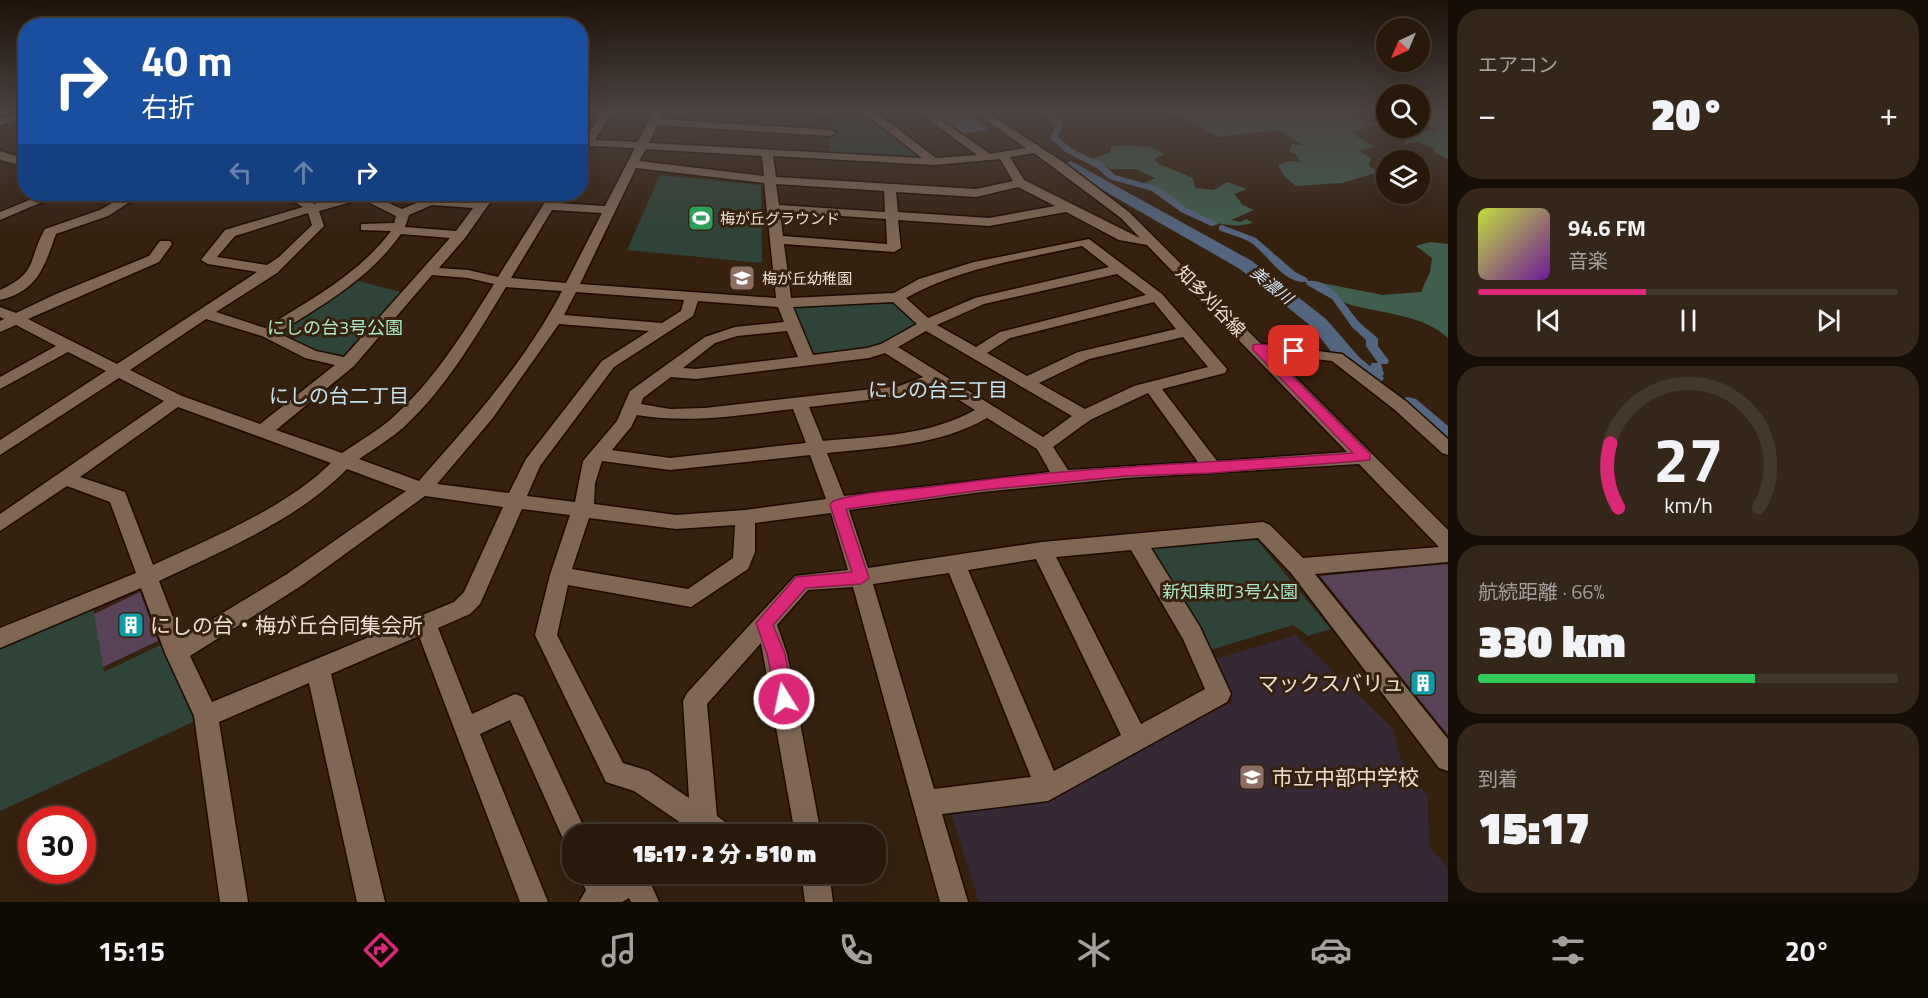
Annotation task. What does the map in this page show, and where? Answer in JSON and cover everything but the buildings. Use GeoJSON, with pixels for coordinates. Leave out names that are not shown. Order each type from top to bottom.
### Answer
{"type":"FeatureCollection","features":[{"type":"Feature","properties":{"kind":"street"},"geometry":{"type":"LineString","coordinates":[[176,653],[294,580],[422,489],[486,415],[555,319],[607,210],[637,153]]}},
{"type":"Feature","properties":{"kind":"street"},"geometry":{"type":"LineString","coordinates":[[767,153],[784,303],[791,326],[807,361]]}},
{"type":"Feature","properties":{"kind":"street"},"geometry":{"type":"LineString","coordinates":[[769,153],[934,162],[1018,153]]}},
{"type":"Feature","properties":{"kind":"street"},"geometry":{"type":"LineString","coordinates":[[923,153],[934,162]]}},
{"type":"Feature","properties":{"kind":"street"},"geometry":{"type":"LineString","coordinates":[[981,153],[988,158]]}},
{"type":"Feature","properties":{"kind":"street","name":"知多刈谷線"},"geometry":{"type":"LineString","coordinates":[[1043,153],[1105,198],[1153,241],[1448,543]]}},
{"type":"Feature","properties":{"kind":"street"},"geometry":{"type":"LineString","coordinates":[[1004,156],[1008,168],[1020,183],[1131,240],[1153,241]]}},
{"type":"Feature","properties":{"kind":"street"},"geometry":{"type":"LineString","coordinates":[[3,158],[18,161]]}},
{"type":"Feature","properties":{"kind":"street"},"geometry":{"type":"LineString","coordinates":[[632,164],[770,180],[976,193],[1020,183]]}},
{"type":"Feature","properties":{"kind":"street"},"geometry":{"type":"LineString","coordinates":[[777,240],[894,248],[890,188]]}},
{"type":"Feature","properties":{"kind":"street"},"geometry":{"type":"LineString","coordinates":[[0,216],[37,201]]}},
{"type":"Feature","properties":{"kind":"street"},"geometry":{"type":"LineString","coordinates":[[0,296],[28,283],[46,249],[50,232],[104,213],[124,201]]}},
{"type":"Feature","properties":{"kind":"street"},"geometry":{"type":"LineString","coordinates":[[0,449],[272,270],[313,233],[318,220],[305,201]]}},
{"type":"Feature","properties":{"kind":"street"},"geometry":{"type":"LineString","coordinates":[[272,270],[208,260],[230,233],[252,224],[294,213],[308,206],[331,201]]}},
{"type":"Feature","properties":{"kind":"street"},"geometry":{"type":"LineString","coordinates":[[378,201],[402,213],[431,201],[482,205]]}},
{"type":"Feature","properties":{"kind":"street"},"geometry":{"type":"LineString","coordinates":[[261,432],[348,363],[429,271],[485,201]]}},
{"type":"Feature","properties":{"kind":"street"},"geometry":{"type":"LineString","coordinates":[[0,638],[149,576],[222,542],[317,488],[343,462],[396,424],[423,396],[461,349],[552,201]]}},
{"type":"Feature","properties":{"kind":"street"},"geometry":{"type":"LineString","coordinates":[[549,206],[607,210]]}},
{"type":"Feature","properties":{"kind":"street"},"geometry":{"type":"LineString","coordinates":[[773,208],[989,222],[1065,208]]}},
{"type":"Feature","properties":{"kind":"street"},"geometry":{"type":"LineString","coordinates":[[267,333],[351,279],[399,229],[402,213]]}},
{"type":"Feature","properties":{"kind":"street"},"geometry":{"type":"LineString","coordinates":[[366,227],[459,235]]}},
{"type":"Feature","properties":{"kind":"street"},"geometry":{"type":"LineString","coordinates":[[429,271],[468,274],[502,282],[784,303],[897,297],[924,282],[979,265],[1084,242],[1157,297],[1219,369],[1121,397],[1084,416],[1043,445]]}},
{"type":"Feature","properties":{"kind":"street"},"geometry":{"type":"LineString","coordinates":[[5,319],[154,259],[165,244]]}},
{"type":"Feature","properties":{"kind":"street"},"geometry":{"type":"LineString","coordinates":[[667,370],[696,374],[854,356],[887,347],[927,325],[980,301],[1120,269]]}},
{"type":"Feature","properties":{"kind":"street"},"geometry":{"type":"LineString","coordinates":[[206,716],[462,608],[472,598],[517,502],[532,464],[608,364],[688,313],[692,297]]}},
{"type":"Feature","properties":{"kind":"street"},"geometry":{"type":"LineString","coordinates":[[897,297],[927,325],[1084,416]]}},
{"type":"Feature","properties":{"kind":"street"},"geometry":{"type":"LineString","coordinates":[[975,354],[1005,335],[1157,297]]}},
{"type":"Feature","properties":{"kind":"street"},"geometry":{"type":"LineString","coordinates":[[206,314],[267,333],[310,355],[348,363]]}},
{"type":"Feature","properties":{"kind":"street"},"geometry":{"type":"LineString","coordinates":[[5,319],[118,370],[176,400],[422,489],[581,512],[676,522],[745,517],[982,485],[1126,471],[1212,468],[1365,457]]}},
{"type":"Feature","properties":{"kind":"street"},"geometry":{"type":"LineString","coordinates":[[555,319],[665,328]]}},
{"type":"Feature","properties":{"kind":"street"},"geometry":{"type":"LineString","coordinates":[[706,824],[640,780],[615,773],[546,635],[560,575],[585,501],[589,470],[625,423],[636,395],[710,340],[735,332],[791,326]]}},
{"type":"Feature","properties":{"kind":"street"},"geometry":{"type":"LineString","coordinates":[[1026,384],[1049,368],[1089,354],[1188,331]]}},
{"type":"Feature","properties":{"kind":"street"},"geometry":{"type":"LineString","coordinates":[[0,384],[67,346]]}},
{"type":"Feature","properties":{"kind":"street"},"geometry":{"type":"LineString","coordinates":[[887,347],[1043,445],[1064,478]]}},
{"type":"Feature","properties":{"kind":"street"},"geometry":{"type":"LineString","coordinates":[[1257,348],[1336,357],[1401,406],[1448,449]]}},
{"type":"Feature","properties":{"kind":"street"},"geometry":{"type":"LineString","coordinates":[[630,408],[691,415],[902,391],[936,377]]}},
{"type":"Feature","properties":{"kind":"street"},"geometry":{"type":"LineString","coordinates":[[1152,387],[1212,468]]}},
{"type":"Feature","properties":{"kind":"street"},"geometry":{"type":"LineString","coordinates":[[0,524],[176,400]]}},
{"type":"Feature","properties":{"kind":"street"},"geometry":{"type":"LineString","coordinates":[[799,402],[838,505],[861,578],[954,902]]}},
{"type":"Feature","properties":{"kind":"street"},"geometry":{"type":"LineString","coordinates":[[599,454],[670,464],[817,449],[924,436],[958,427],[988,410]]}},
{"type":"Feature","properties":{"kind":"street"},"geometry":{"type":"LineString","coordinates":[[66,479],[118,497],[176,653],[206,716],[234,902]]}},
{"type":"Feature","properties":{"kind":"street"},"geometry":{"type":"LineString","coordinates":[[560,575],[691,598],[741,563],[745,552],[745,517]]}},
{"type":"Feature","properties":{"kind":"street"},"geometry":{"type":"LineString","coordinates":[[1428,522],[1448,520]]}},
{"type":"Feature","properties":{"kind":"street"},"geometry":{"type":"LineString","coordinates":[[711,824],[695,701],[802,582],[861,578],[955,562],[1136,540],[1263,530],[1298,567],[1448,759]]}},
{"type":"Feature","properties":{"kind":"street"},"geometry":{"type":"LineString","coordinates":[[925,803],[1048,788],[1219,694],[1192,634],[1136,540]]}},
{"type":"Feature","properties":{"kind":"street"},"geometry":{"type":"LineString","coordinates":[[1042,550],[1136,740]]}},
{"type":"Feature","properties":{"kind":"street"},"geometry":{"type":"LineString","coordinates":[[1298,567],[1448,554]]}},
{"type":"Feature","properties":{"kind":"street"},"geometry":{"type":"LineString","coordinates":[[955,562],[1048,788]]}},
{"type":"Feature","properties":{"kind":"street"},"geometry":{"type":"LineString","coordinates":[[765,623],[776,654],[806,824]]}},
{"type":"Feature","properties":{"kind":"street"},"geometry":{"type":"LineString","coordinates":[[425,624],[534,902]]}},
{"type":"Feature","properties":{"kind":"street"},"geometry":{"type":"LineString","coordinates":[[318,670],[371,902]]}},
{"type":"Feature","properties":{"kind":"street"},"geometry":{"type":"LineString","coordinates":[[466,729],[515,705],[569,824]]}},
{"type":"Feature","properties":{"kind":"street"},"geometry":{"type":"LineString","coordinates":[[596,890],[635,880],[645,902]]}},
{"type":"Feature","properties":{"kind":"street"},"geometry":{"type":"LineString","coordinates":[[817,884],[819,902]]}},
{"type":"Feature","properties":{"kind":"shaded area","name":"市立中部中学校"},"geometry":{"type":"Polygon","coordinates":[[[1296,635],[1393,729],[1400,757],[1428,797],[1429,846],[1448,868],[1448,902],[979,902],[952,816],[956,808],[1054,796],[1233,701],[1212,660],[1296,635]]]}},
{"type":"Feature","properties":{"kind":"green space"},"geometry":{"type":"Polygon","coordinates":[[[829,153],[922,153],[934,162],[829,156],[829,153]]]}},
{"type":"Feature","properties":{"kind":"green space"},"geometry":{"type":"Polygon","coordinates":[[[1108,153],[1163,153],[1165,154],[1154,159],[1159,164],[1193,178],[1195,188],[1214,190],[1227,182],[1247,189],[1234,194],[1243,205],[1254,210],[1231,220],[1241,222],[1246,219],[1253,223],[1222,224],[1209,220],[1144,183],[1155,178],[1136,169],[1111,169],[1091,159],[1108,153]]]}},
{"type":"Feature","properties":{"kind":"green space"},"geometry":{"type":"Polygon","coordinates":[[[1295,153],[1363,153],[1371,158],[1369,166],[1376,170],[1376,173],[1342,183],[1296,186],[1284,176],[1278,165],[1289,161],[1300,162],[1295,153]]]}},
{"type":"Feature","properties":{"kind":"green space"},"geometry":{"type":"Polygon","coordinates":[[[1435,153],[1448,153],[1448,159],[1435,153]]]}},
{"type":"Feature","properties":{"kind":"green space","name":"梅が丘グラウンド"},"geometry":{"type":"Polygon","coordinates":[[[660,175],[761,185],[762,263],[627,250],[660,175]]]}},
{"type":"Feature","properties":{"kind":"green space"},"geometry":{"type":"Polygon","coordinates":[[[1430,242],[1448,244],[1448,338],[1438,330],[1414,319],[1347,304],[1311,281],[1383,295],[1421,292],[1430,272],[1432,258],[1416,246],[1430,242]]]}},
{"type":"Feature","properties":{"kind":"green space","name":"にしの台3号公園"},"geometry":{"type":"Polygon","coordinates":[[[351,279],[408,294],[348,363],[311,355],[267,333],[351,279]]]}},
{"type":"Feature","properties":{"kind":"green space"},"geometry":{"type":"Polygon","coordinates":[[[897,297],[927,325],[887,347],[807,361],[784,303],[897,297]]]}},
{"type":"Feature","properties":{"kind":"green space","name":"新知東町3号公園"},"geometry":{"type":"Polygon","coordinates":[[[1257,540],[1331,629],[1308,636],[1293,625],[1207,651],[1137,547],[1257,540]]]}},
{"type":"Feature","properties":{"kind":"green space"},"geometry":{"type":"Polygon","coordinates":[[[92,601],[104,672],[171,640],[206,716],[0,811],[0,637],[92,601]]]}},
{"type":"Feature","properties":{"kind":"waterway"},"geometry":{"type":"LineString","coordinates":[[1074,153],[1100,166],[1112,177],[1155,189],[1184,210],[1214,224]]}},
{"type":"Feature","properties":{"kind":"waterway","name":"美濃川"},"geometry":{"type":"LineString","coordinates":[[1071,166],[1246,265],[1319,323],[1351,362],[1373,378]]}},
{"type":"Feature","properties":{"kind":"waterway"},"geometry":{"type":"LineString","coordinates":[[1222,228],[1253,240],[1291,274],[1303,280]]}},
{"type":"Feature","properties":{"kind":"waterway"},"geometry":{"type":"LineString","coordinates":[[1311,283],[1336,297],[1356,325],[1372,339],[1372,346],[1383,361]]}},
{"type":"Feature","properties":{"kind":"waterway"},"geometry":{"type":"LineString","coordinates":[[1376,366],[1378,374]]}},
{"type":"Feature","properties":{"kind":"waterway","name":"美濃川"},"geometry":{"type":"LineString","coordinates":[[1408,404],[1448,439]]}},
{"type":"Feature","properties":{"kind":"place","name":"梅が丘グラウンド"},"geometry":{"type":"Point","coordinates":[701,218]}},
{"type":"Feature","properties":{"kind":"place","name":"梅が丘幼稚園"},"geometry":{"type":"Point","coordinates":[742,278]}},
{"type":"Feature","properties":{"kind":"place","name":"にしの台・梅が丘合同集会所"},"geometry":{"type":"Point","coordinates":[131,625]}},
{"type":"Feature","properties":{"kind":"place","name":"マックスバリュ"},"geometry":{"type":"Point","coordinates":[1423,683]}},
{"type":"Feature","properties":{"kind":"place","name":"市立中部中学校"},"geometry":{"type":"Point","coordinates":[1252,777]}},
{"type":"Feature","properties":{"kind":"district","name":"にしの台三丁目"},"geometry":{"type":"Point","coordinates":[938,389]}},
{"type":"Feature","properties":{"kind":"district","name":"にしの台二丁目"},"geometry":{"type":"Point","coordinates":[339,395]}},
{"type":"Feature","properties":{"kind":"route"},"geometry":{"type":"LineString","coordinates":[[784,699],[776,654],[765,623],[802,582],[861,578],[838,505],[982,485],[1126,471],[1212,468],[1365,457],[1257,348],[1294,351]]}}]}
